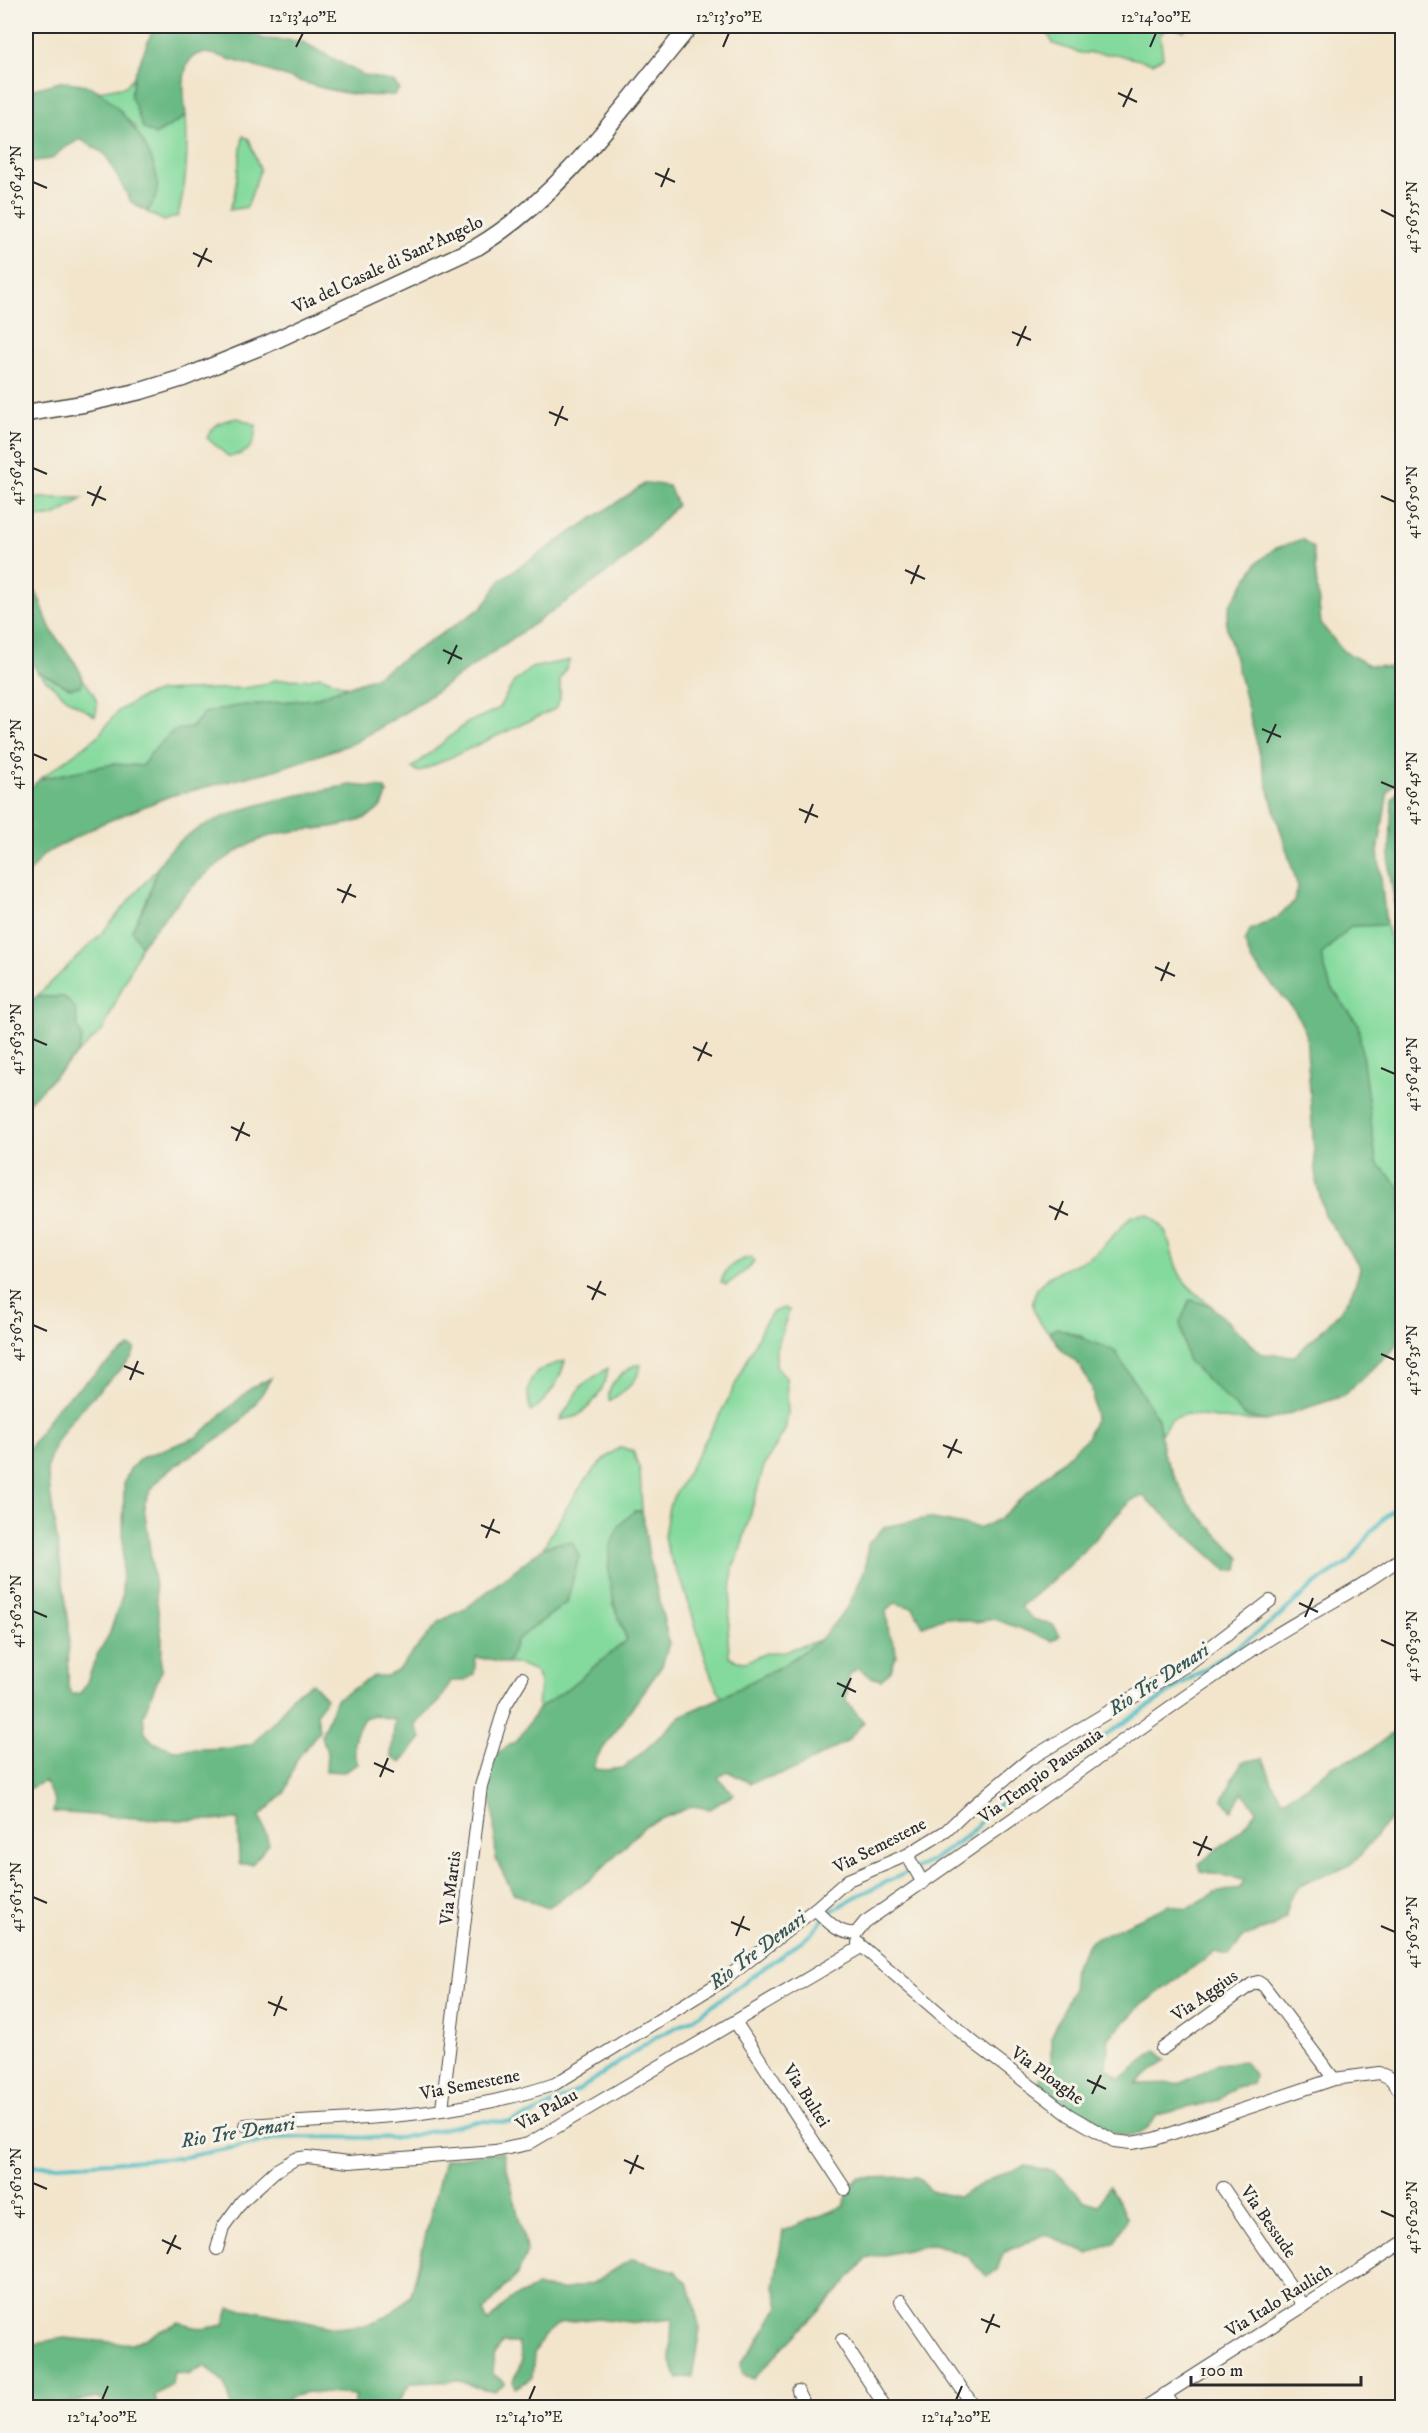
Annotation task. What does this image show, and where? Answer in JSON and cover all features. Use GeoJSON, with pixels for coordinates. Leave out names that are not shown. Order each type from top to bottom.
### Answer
{"type":"FeatureCollection","features":[{"type":"Feature","properties":{"kind":"main road","name":"Via del Casale di Sant'Angelo"},"geometry":{"type":"LineString","coordinates":[[26,413],[83,404],[141,391],[214,367],[477,247],[506,229],[545,195],[583,154],[690,26]]}},
{"type":"Feature","properties":{"kind":"street","name":"Via Tempio Pausania"},"geometry":{"type":"LineString","coordinates":[[856,1933],[865,1922],[1270,1638],[1343,1597],[1402,1557]]}},
{"type":"Feature","properties":{"kind":"street","name":"Via Semestene"},"geometry":{"type":"LineString","coordinates":[[245,2125],[408,2115],[525,2094],[555,2084],[724,1980],[815,1910],[848,1880],[907,1855],[946,1831],[1028,1760],[1186,1665],[1270,1601]]}},
{"type":"Feature","properties":{"kind":"street","name":"Via Martis"},"geometry":{"type":"LineString","coordinates":[[442,2109],[481,1786],[506,1706],[522,1678]]}},
{"type":"Feature","properties":{"kind":"street"},"geometry":{"type":"LineString","coordinates":[[907,1855],[922,1883]]}},
{"type":"Feature","properties":{"kind":"street"},"geometry":{"type":"LineString","coordinates":[[815,1910],[838,1930],[847,1934],[856,1933],[861,1947]]}},
{"type":"Feature","properties":{"kind":"street","name":"Via Palau"},"geometry":{"type":"LineString","coordinates":[[217,2249],[223,2227],[242,2201],[275,2170],[295,2159],[308,2157],[349,2162],[495,2151],[522,2146],[546,2135],[861,1947]]}},
{"type":"Feature","properties":{"kind":"street","name":"Via Ploaghe"},"geometry":{"type":"LineString","coordinates":[[861,1947],[1018,2078],[1069,2115],[1114,2141],[1131,2143],[1155,2139],[1334,2079],[1379,2073],[1390,2078],[1402,2093]]}},
{"type":"Feature","properties":{"kind":"street","name":"Via Aggius"},"geometry":{"type":"LineString","coordinates":[[1162,2049],[1258,1982],[1264,1986],[1334,2079]]}},
{"type":"Feature","properties":{"kind":"street","name":"Via Bultei"},"geometry":{"type":"LineString","coordinates":[[736,2023],[845,2189]]}},
{"type":"Feature","properties":{"kind":"street","name":"Via Bessude"},"geometry":{"type":"LineString","coordinates":[[1222,2188],[1304,2306]]}},
{"type":"Feature","properties":{"kind":"street","name":"Via Italo Raulich"},"geometry":{"type":"LineString","coordinates":[[1144,2408],[1402,2243]]}},
{"type":"Feature","properties":{"kind":"street"},"geometry":{"type":"LineString","coordinates":[[901,2301],[975,2408]]}},
{"type":"Feature","properties":{"kind":"street"},"geometry":{"type":"LineString","coordinates":[[843,2340],[886,2408]]}},
{"type":"Feature","properties":{"kind":"street"},"geometry":{"type":"LineString","coordinates":[[798,2391],[806,2408]]}},
{"type":"Feature","properties":{"kind":"street"},"geometry":{"type":"LineString","coordinates":[[1165,2394],[1175,2408]]}},
{"type":"Feature","properties":{"kind":"green space"},"geometry":{"type":"Polygon","coordinates":[[[159,26],[236,26],[264,39],[301,41],[363,75],[394,82],[399,89],[394,95],[345,93],[219,56],[200,54],[191,59],[185,74],[186,116],[155,135],[143,128],[131,96],[134,76],[152,32],[159,26]]]}},
{"type":"Feature","properties":{"kind":"green space"},"geometry":{"type":"Polygon","coordinates":[[[1051,26],[1168,26],[1160,35],[1163,57],[1153,63],[1114,54],[1081,53],[1053,44],[1048,34],[1051,26]]]}},
{"type":"Feature","properties":{"kind":"green space"},"geometry":{"type":"Polygon","coordinates":[[[1168,26],[1187,26],[1184,31],[1168,26]]]}},
{"type":"Feature","properties":{"kind":"green space"},"geometry":{"type":"Polygon","coordinates":[[[134,76],[131,96],[155,135],[186,116],[186,166],[181,203],[178,216],[164,221],[147,212],[156,196],[135,127],[99,91],[126,86],[134,76]]]}},
{"type":"Feature","properties":{"kind":"green space"},"geometry":{"type":"Polygon","coordinates":[[[60,82],[81,84],[100,92],[121,111],[141,138],[155,168],[157,183],[155,198],[147,212],[131,202],[105,154],[80,139],[61,150],[52,159],[26,162],[26,91],[60,82]]]}},
{"type":"Feature","properties":{"kind":"green space"},"geometry":{"type":"Polygon","coordinates":[[[243,136],[249,139],[260,170],[247,207],[229,210],[234,197],[243,136]]]}},
{"type":"Feature","properties":{"kind":"green space"},"geometry":{"type":"Polygon","coordinates":[[[238,418],[256,425],[254,438],[246,451],[228,456],[207,438],[212,429],[220,423],[238,418]]]}},
{"type":"Feature","properties":{"kind":"green space"},"geometry":{"type":"Polygon","coordinates":[[[646,483],[669,486],[677,505],[626,559],[412,708],[354,743],[275,770],[170,796],[101,824],[44,854],[26,877],[26,792],[40,779],[113,764],[142,766],[152,752],[174,730],[192,728],[204,713],[237,706],[313,699],[375,677],[483,607],[501,579],[646,483]]]}},
{"type":"Feature","properties":{"kind":"green space"},"geometry":{"type":"Polygon","coordinates":[[[26,498],[83,498],[57,515],[35,517],[26,515],[26,498]]]}},
{"type":"Feature","properties":{"kind":"green space"},"geometry":{"type":"Polygon","coordinates":[[[1302,539],[1313,548],[1321,624],[1343,651],[1369,665],[1402,669],[1402,776],[1388,791],[1378,851],[1386,925],[1351,926],[1321,955],[1330,986],[1358,1024],[1376,1161],[1402,1190],[1402,1336],[1393,1350],[1343,1396],[1266,1421],[1245,1416],[1187,1360],[1180,1322],[1190,1300],[1210,1305],[1262,1354],[1295,1356],[1344,1306],[1351,1294],[1360,1267],[1325,1216],[1316,1181],[1306,1033],[1295,1011],[1251,960],[1245,943],[1250,930],[1275,919],[1294,902],[1298,887],[1273,806],[1226,624],[1230,605],[1257,563],[1274,549],[1302,539]]]}},
{"type":"Feature","properties":{"kind":"green space"},"geometry":{"type":"Polygon","coordinates":[[[26,581],[35,591],[52,631],[80,672],[83,679],[80,686],[70,688],[38,673],[26,652],[26,581]]]}},
{"type":"Feature","properties":{"kind":"green space"},"geometry":{"type":"Polygon","coordinates":[[[570,660],[560,680],[560,699],[555,709],[419,772],[412,768],[467,723],[498,709],[514,682],[531,668],[570,660]]]}},
{"type":"Feature","properties":{"kind":"green space"},"geometry":{"type":"Polygon","coordinates":[[[38,673],[70,688],[80,686],[83,679],[96,701],[95,716],[70,701],[38,673]]]}},
{"type":"Feature","properties":{"kind":"green space"},"geometry":{"type":"Polygon","coordinates":[[[320,676],[346,686],[313,699],[237,706],[204,713],[191,728],[152,752],[142,766],[113,764],[40,779],[97,737],[118,711],[142,697],[160,691],[244,688],[263,685],[274,680],[310,679],[320,676]]]}},
{"type":"Feature","properties":{"kind":"green space"},"geometry":{"type":"Polygon","coordinates":[[[350,785],[384,788],[387,793],[381,806],[371,815],[356,821],[339,826],[273,835],[234,853],[199,880],[183,896],[141,946],[132,930],[148,898],[155,873],[172,848],[192,833],[244,810],[272,801],[350,785]]]}},
{"type":"Feature","properties":{"kind":"green space"},"geometry":{"type":"Polygon","coordinates":[[[1402,785],[1402,940],[1389,870],[1392,800],[1402,785]]]}},
{"type":"Feature","properties":{"kind":"green space"},"geometry":{"type":"Polygon","coordinates":[[[158,867],[149,895],[132,930],[141,946],[103,1030],[78,1053],[82,1038],[75,1008],[64,997],[36,997],[101,934],[158,867]]]}},
{"type":"Feature","properties":{"kind":"green space"},"geometry":{"type":"Polygon","coordinates":[[[1386,925],[1402,981],[1402,1087],[1399,1104],[1402,1133],[1402,1190],[1376,1162],[1358,1024],[1330,986],[1321,955],[1351,926],[1386,925]]]}},
{"type":"Feature","properties":{"kind":"green space"},"geometry":{"type":"Polygon","coordinates":[[[36,997],[64,997],[75,1008],[82,1038],[78,1053],[26,1105],[26,1003],[36,997]]]}},
{"type":"Feature","properties":{"kind":"green space"},"geometry":{"type":"Polygon","coordinates":[[[1147,1214],[1156,1220],[1167,1235],[1177,1269],[1185,1282],[1210,1305],[1190,1301],[1245,1416],[1266,1421],[1232,1420],[1186,1414],[1170,1420],[1161,1434],[1157,1419],[1136,1388],[1081,1336],[1057,1328],[1049,1332],[1037,1318],[1033,1301],[1036,1291],[1048,1277],[1093,1255],[1132,1215],[1147,1214]]]}},
{"type":"Feature","properties":{"kind":"green space"},"geometry":{"type":"Polygon","coordinates":[[[751,1257],[754,1261],[749,1268],[726,1285],[721,1282],[732,1265],[751,1257]]]}},
{"type":"Feature","properties":{"kind":"green space"},"geometry":{"type":"Polygon","coordinates":[[[784,1308],[789,1310],[776,1351],[776,1366],[786,1377],[788,1413],[785,1430],[764,1466],[738,1558],[733,1566],[728,1636],[729,1656],[737,1661],[746,1662],[766,1653],[785,1651],[820,1640],[785,1664],[722,1697],[712,1679],[683,1585],[664,1537],[669,1506],[730,1396],[764,1324],[773,1312],[784,1308]]]}},
{"type":"Feature","properties":{"kind":"green space"},"geometry":{"type":"Polygon","coordinates":[[[1057,1328],[1115,1351],[1158,1419],[1163,1453],[1188,1503],[1240,1558],[1238,1570],[1228,1571],[1143,1496],[1130,1501],[1069,1566],[1020,1607],[1033,1619],[1053,1625],[1060,1636],[1052,1641],[995,1619],[975,1622],[945,1617],[923,1626],[913,1608],[895,1603],[886,1611],[889,1634],[895,1645],[896,1655],[891,1670],[881,1680],[871,1677],[858,1668],[849,1675],[846,1701],[864,1722],[847,1741],[797,1769],[750,1783],[727,1771],[718,1778],[734,1794],[710,1809],[693,1806],[646,1825],[591,1879],[547,1908],[513,1893],[496,1859],[493,1807],[482,1783],[491,1757],[518,1740],[538,1709],[563,1692],[627,1640],[613,1599],[609,1570],[612,1541],[624,1521],[634,1511],[642,1511],[649,1557],[669,1643],[662,1666],[597,1757],[594,1769],[623,1768],[681,1716],[785,1664],[820,1640],[848,1607],[865,1569],[868,1544],[884,1527],[928,1518],[980,1528],[999,1519],[1087,1438],[1095,1419],[1092,1388],[1080,1366],[1063,1351],[1049,1332],[1057,1328]]]}},
{"type":"Feature","properties":{"kind":"green space"},"geometry":{"type":"Polygon","coordinates":[[[129,1347],[135,1348],[132,1357],[69,1423],[51,1454],[47,1470],[69,1625],[68,1687],[72,1695],[80,1693],[85,1687],[97,1655],[109,1635],[122,1597],[124,1483],[130,1469],[141,1458],[197,1437],[251,1388],[271,1378],[247,1414],[228,1432],[179,1463],[157,1481],[144,1506],[162,1640],[161,1671],[143,1716],[145,1733],[153,1742],[174,1750],[229,1748],[252,1744],[277,1718],[293,1695],[312,1683],[326,1698],[317,1713],[319,1731],[297,1759],[285,1792],[260,1816],[269,1844],[252,1864],[239,1864],[238,1820],[163,1820],[53,1812],[55,1801],[44,1781],[26,1790],[26,1574],[29,1559],[26,1529],[26,1453],[57,1407],[129,1347]]]}},
{"type":"Feature","properties":{"kind":"green space"},"geometry":{"type":"Polygon","coordinates":[[[565,1361],[552,1390],[531,1412],[528,1391],[533,1377],[545,1368],[565,1361]]]}},
{"type":"Feature","properties":{"kind":"green space"},"geometry":{"type":"Polygon","coordinates":[[[635,1365],[641,1365],[637,1377],[609,1401],[613,1384],[635,1365]]]}},
{"type":"Feature","properties":{"kind":"green space"},"geometry":{"type":"Polygon","coordinates":[[[608,1368],[605,1382],[592,1403],[575,1417],[560,1420],[582,1385],[608,1368]]]}},
{"type":"Feature","properties":{"kind":"green space"},"geometry":{"type":"Polygon","coordinates":[[[621,1447],[633,1451],[640,1471],[642,1511],[634,1511],[613,1604],[627,1640],[563,1692],[538,1709],[540,1682],[535,1671],[519,1664],[507,1664],[516,1640],[568,1602],[556,1543],[543,1548],[587,1478],[609,1455],[621,1447]]]}},
{"type":"Feature","properties":{"kind":"green space"},"geometry":{"type":"Polygon","coordinates":[[[572,1542],[579,1556],[567,1602],[517,1640],[507,1664],[476,1657],[474,1674],[465,1681],[451,1681],[440,1701],[415,1725],[421,1738],[401,1763],[391,1756],[395,1720],[374,1715],[364,1718],[356,1735],[354,1752],[358,1764],[344,1772],[326,1771],[327,1752],[321,1736],[336,1699],[374,1676],[387,1676],[397,1671],[440,1621],[465,1609],[543,1548],[556,1543],[572,1542]]]}},
{"type":"Feature","properties":{"kind":"green space"},"geometry":{"type":"Polygon","coordinates":[[[1402,1726],[1402,1812],[1388,1821],[1363,1852],[1349,1865],[1298,1888],[1290,1898],[1286,1918],[1270,1927],[1245,1936],[1229,1955],[1214,1952],[1140,2006],[1109,2038],[1106,2067],[1120,2079],[1156,2050],[1166,2060],[1136,2084],[1182,2083],[1218,2064],[1244,2061],[1254,2075],[1252,2084],[1235,2087],[1219,2100],[1157,2115],[1146,2130],[1134,2135],[1120,2134],[1087,2121],[1045,2090],[1037,2081],[1051,2063],[1051,2038],[1072,1990],[1074,1966],[1090,1941],[1169,1905],[1186,1909],[1215,1893],[1240,1888],[1244,1880],[1201,1871],[1199,1864],[1241,1830],[1257,1810],[1242,1792],[1232,1811],[1223,1799],[1242,1762],[1263,1758],[1282,1800],[1306,1787],[1333,1765],[1365,1754],[1402,1726]]]}},
{"type":"Feature","properties":{"kind":"green space"},"geometry":{"type":"Polygon","coordinates":[[[503,2152],[527,2252],[518,2273],[483,2312],[488,2322],[510,2299],[536,2287],[564,2290],[593,2283],[632,2259],[675,2271],[689,2285],[700,2329],[692,2377],[678,2379],[670,2362],[672,2319],[636,2323],[597,2318],[559,2323],[544,2336],[534,2354],[532,2378],[515,2388],[514,2381],[522,2359],[518,2343],[502,2343],[494,2356],[493,2374],[505,2383],[495,2391],[475,2387],[461,2381],[411,2383],[394,2408],[353,2407],[356,2395],[307,2392],[288,2398],[286,2407],[232,2407],[223,2383],[203,2366],[188,2375],[174,2372],[172,2385],[155,2395],[157,2407],[115,2407],[97,2397],[50,2407],[26,2407],[26,2349],[41,2342],[64,2338],[132,2344],[179,2322],[202,2329],[224,2325],[229,2308],[251,2310],[335,2328],[365,2325],[388,2316],[411,2295],[444,2160],[503,2152]]]}},
{"type":"Feature","properties":{"kind":"green space"},"geometry":{"type":"Polygon","coordinates":[[[1025,2166],[1054,2171],[1085,2201],[1099,2205],[1109,2186],[1128,2218],[1114,2243],[1088,2254],[1045,2234],[1003,2253],[997,2270],[987,2276],[967,2256],[934,2244],[866,2259],[753,2379],[743,2374],[740,2363],[758,2341],[779,2306],[774,2286],[783,2231],[844,2206],[848,2192],[858,2178],[917,2177],[931,2191],[958,2197],[998,2175],[1025,2166]]]}},
{"type":"Feature","properties":{"kind":"waterway","name":"Rio Tre Denari"},"geometry":{"type":"LineString","coordinates":[[26,2167],[179,2158],[288,2137],[399,2138],[479,2121],[510,2122],[534,2114],[579,2090],[656,2037],[693,2019],[811,1934],[828,1913],[855,1897],[931,1861],[968,1835],[992,1809],[1021,1792],[1246,1641],[1315,1584],[1350,1561],[1369,1534],[1402,1500]]}}]}
